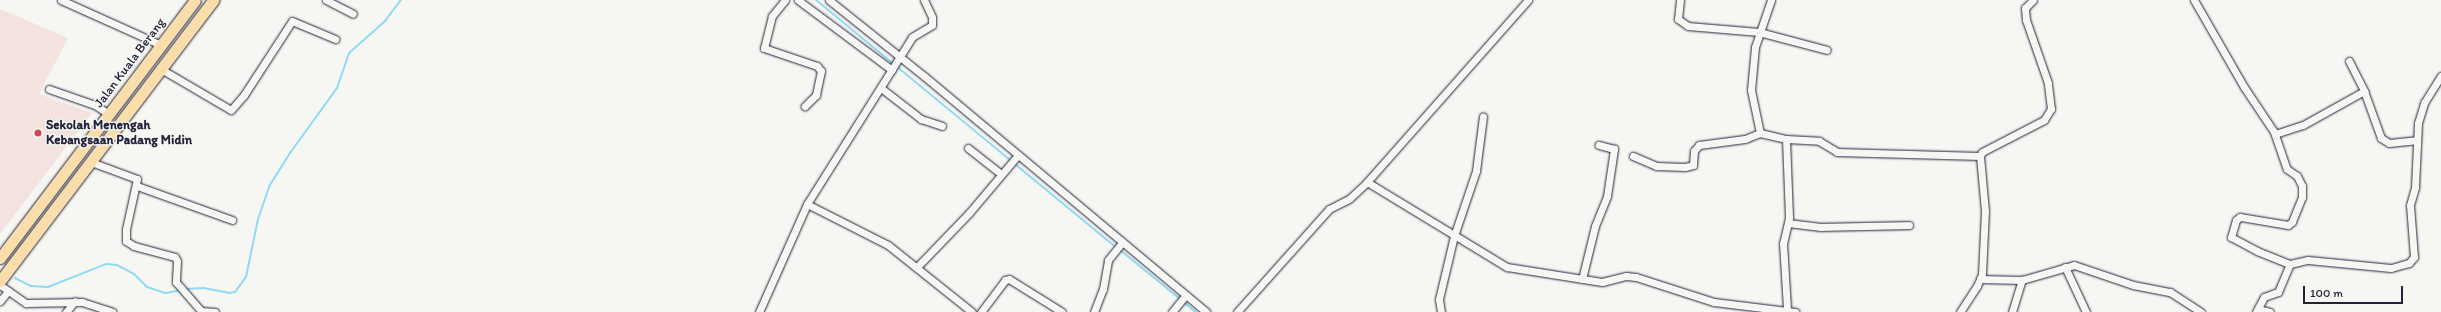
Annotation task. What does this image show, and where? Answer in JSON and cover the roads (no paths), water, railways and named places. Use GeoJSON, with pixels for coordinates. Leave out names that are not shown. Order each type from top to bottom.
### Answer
{"type":"FeatureCollection","features":[{"type":"Feature","properties":{"kind":"highway","name":"Jalan Kuala Berang"},"geometry":{"type":"LineString","coordinates":[[0,258],[195,0]]}},
{"type":"Feature","properties":{"kind":"highway"},"geometry":{"type":"LineString","coordinates":[[0,281],[213,0]]}},
{"type":"Feature","properties":{"kind":"street"},"geometry":{"type":"LineString","coordinates":[[61,0],[160,45]]}},
{"type":"Feature","properties":{"kind":"street"},"geometry":{"type":"LineString","coordinates":[[326,0],[353,14]]}},
{"type":"Feature","properties":{"kind":"street"},"geometry":{"type":"LineString","coordinates":[[785,0],[772,16],[764,48],[817,66],[821,70],[816,94],[805,106]]}},
{"type":"Feature","properties":{"kind":"street"},"geometry":{"type":"LineString","coordinates":[[798,0],[892,69]]}},
{"type":"Feature","properties":{"kind":"street"},"geometry":{"type":"LineString","coordinates":[[829,0],[1018,155],[1120,245],[1206,312]]}},
{"type":"Feature","properties":{"kind":"street"},"geometry":{"type":"LineString","coordinates":[[759,312],[807,204],[912,37],[932,25],[932,17],[924,0]]}},
{"type":"Feature","properties":{"kind":"street"},"geometry":{"type":"LineString","coordinates":[[1237,312],[1329,209],[1349,199],[1367,182],[1528,0]]}},
{"type":"Feature","properties":{"kind":"street"},"geometry":{"type":"LineString","coordinates":[[1680,0],[1678,19],[1688,26],[1759,32],[1827,50]]}},
{"type":"Feature","properties":{"kind":"street"},"geometry":{"type":"LineString","coordinates":[[1760,133],[1751,90],[1759,32],[1771,0]]}},
{"type":"Feature","properties":{"kind":"street"},"geometry":{"type":"LineString","coordinates":[[1960,312],[1980,279],[1985,210],[1980,156],[1982,152],[2044,120],[2051,109],[2048,83],[2026,20],[2025,8],[2033,0]]}},
{"type":"Feature","properties":{"kind":"street"},"geometry":{"type":"LineString","coordinates":[[2194,0],[2244,87],[2275,134],[2284,163],[2297,176],[2302,186],[2302,197],[2292,222],[2283,226],[2240,218],[2236,220],[2231,237],[2256,251],[2290,264],[2308,260],[2392,268],[2409,263],[2414,257],[2410,205],[2415,187],[2416,140],[2420,112],[2441,76]]}},
{"type":"Feature","properties":{"kind":"street"},"geometry":{"type":"LineString","coordinates":[[161,68],[231,110],[244,95],[292,21],[335,39]]}},
{"type":"Feature","properties":{"kind":"street"},"geometry":{"type":"LineString","coordinates":[[2349,61],[2364,91],[2384,141],[2416,140]]}},
{"type":"Feature","properties":{"kind":"street"},"geometry":{"type":"LineString","coordinates":[[880,88],[921,118],[942,126]]}},
{"type":"Feature","properties":{"kind":"street"},"geometry":{"type":"LineString","coordinates":[[49,89],[95,105],[108,114]]}},
{"type":"Feature","properties":{"kind":"street"},"geometry":{"type":"LineString","coordinates":[[2275,134],[2303,125],[2364,91]]}},
{"type":"Feature","properties":{"kind":"street"},"geometry":{"type":"LineString","coordinates":[[1441,312],[1439,299],[1454,236],[1476,171],[1483,116]]}},
{"type":"Feature","properties":{"kind":"street"},"geometry":{"type":"LineString","coordinates":[[1634,156],[1657,166],[1685,167],[1693,165],[1694,151],[1699,145],[1745,139],[1760,133],[1786,139],[1820,141],[1837,152],[1980,156]]}},
{"type":"Feature","properties":{"kind":"street"},"geometry":{"type":"LineString","coordinates":[[1786,139],[1788,223],[1783,243],[1787,309]]}},
{"type":"Feature","properties":{"kind":"street"},"geometry":{"type":"LineString","coordinates":[[1582,279],[1595,226],[1607,196],[1614,149],[1600,145]]}},
{"type":"Feature","properties":{"kind":"street"},"geometry":{"type":"LineString","coordinates":[[968,148],[1001,174]]}},
{"type":"Feature","properties":{"kind":"street"},"geometry":{"type":"LineString","coordinates":[[917,267],[1018,155]]}},
{"type":"Feature","properties":{"kind":"street"},"geometry":{"type":"LineString","coordinates":[[91,162],[132,175],[137,179],[137,186],[125,239],[134,246],[175,257],[178,261],[175,279],[178,285],[188,294],[201,311],[215,312]]}},
{"type":"Feature","properties":{"kind":"street"},"geometry":{"type":"LineString","coordinates":[[1367,182],[1507,267],[1602,282],[1636,277],[1714,302],[1787,309],[1795,312]]}},
{"type":"Feature","properties":{"kind":"street"},"geometry":{"type":"LineString","coordinates":[[137,186],[232,220]]}},
{"type":"Feature","properties":{"kind":"street"},"geometry":{"type":"LineString","coordinates":[[807,204],[888,245],[972,312]]}},
{"type":"Feature","properties":{"kind":"street"},"geometry":{"type":"LineString","coordinates":[[1788,223],[1821,227],[1908,225]]}},
{"type":"Feature","properties":{"kind":"street"},"geometry":{"type":"LineString","coordinates":[[1094,312],[1103,289],[1111,255],[1120,245]]}},
{"type":"Feature","properties":{"kind":"street"},"geometry":{"type":"LineString","coordinates":[[2270,312],[2257,310],[2264,297],[2278,292],[2290,264]]}},
{"type":"Feature","properties":{"kind":"street"},"geometry":{"type":"LineString","coordinates":[[1980,279],[2022,280],[2065,267],[2083,266],[2133,285],[2170,292],[2201,312]]}},
{"type":"Feature","properties":{"kind":"street"},"geometry":{"type":"LineString","coordinates":[[2065,267],[2086,312]]}},
{"type":"Feature","properties":{"kind":"street"},"geometry":{"type":"LineString","coordinates":[[981,312],[1005,280],[1009,279],[1062,312]]}},
{"type":"Feature","properties":{"kind":"street"},"geometry":{"type":"LineString","coordinates":[[2012,312],[2022,280]]}},
{"type":"Feature","properties":{"kind":"street"},"geometry":{"type":"LineString","coordinates":[[0,285],[26,303],[74,301],[90,303],[112,312]]}},
{"type":"Feature","properties":{"kind":"street"},"geometry":{"type":"LineString","coordinates":[[0,301],[8,291]]}},
{"type":"Feature","properties":{"kind":"street"},"geometry":{"type":"LineString","coordinates":[[1174,309],[1185,296]]}},
{"type":"Feature","properties":{"kind":"street"},"geometry":{"type":"LineString","coordinates":[[66,312],[74,301]]}},
{"type":"Feature","properties":{"kind":"waterway"},"geometry":{"type":"LineString","coordinates":[[185,289],[204,288],[229,293],[235,292],[246,277],[258,219],[270,185],[290,153],[337,88],[349,53],[385,21],[401,0]]}},
{"type":"Feature","properties":{"kind":"waterway"},"geometry":{"type":"LineString","coordinates":[[816,0],[1116,247]]}},
{"type":"Feature","properties":{"kind":"waterway"},"geometry":{"type":"LineString","coordinates":[[1120,250],[1180,299]]}},
{"type":"Feature","properties":{"kind":"waterway"},"geometry":{"type":"LineString","coordinates":[[15,278],[31,286],[48,287],[106,264],[117,265],[134,274],[147,287],[166,293],[181,290]]}},
{"type":"Feature","properties":{"kind":"waterway"},"geometry":{"type":"LineString","coordinates":[[1183,302],[1196,312]]}},
{"type":"Feature","properties":{"kind":"place","name":"Sekolah Menengah Kebangsaan Padang Midin"},"geometry":{"type":"Point","coordinates":[38,133]}}]}
